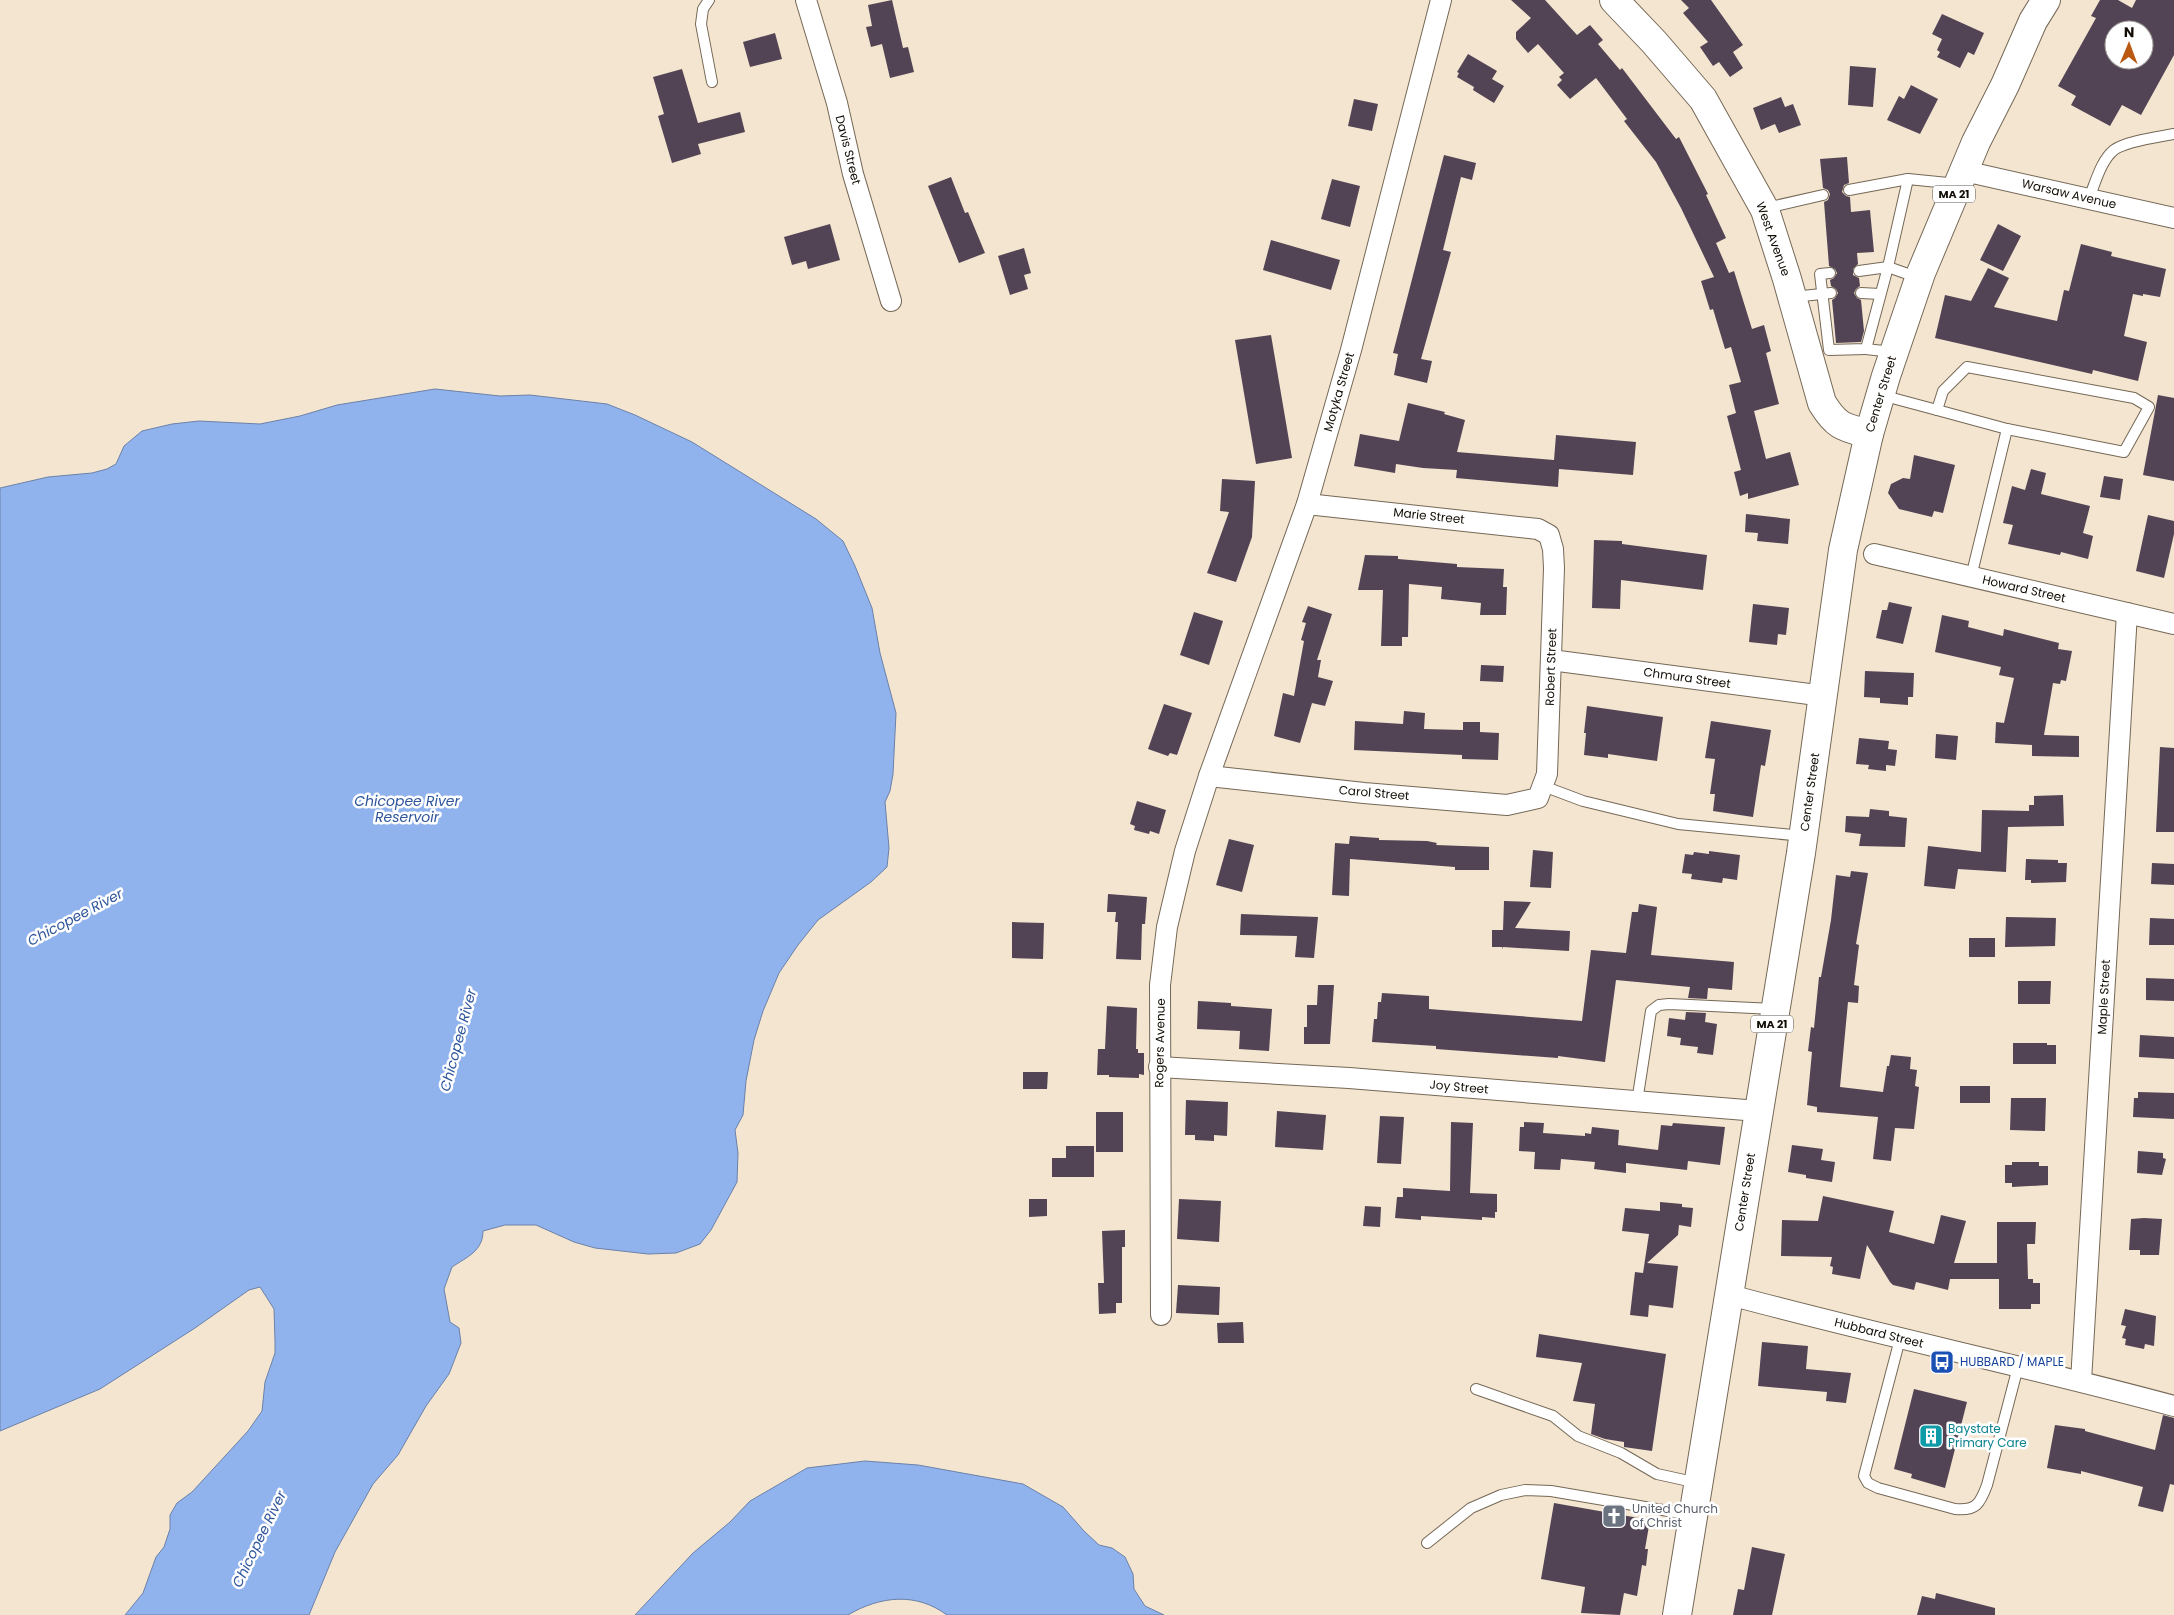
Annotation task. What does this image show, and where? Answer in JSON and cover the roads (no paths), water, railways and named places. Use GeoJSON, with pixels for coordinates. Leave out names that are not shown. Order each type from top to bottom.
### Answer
{"type":"FeatureCollection","features":[{"type":"Feature","properties":{"kind":"main road","name":"West Avenue"},"geometry":{"type":"LineString","coordinates":[[1614,0],[1654,42],[1703,99],[1764,208],[1822,403],[1838,424],[1869,434]]}},
{"type":"Feature","properties":{"kind":"main road","name":"Center Street"},"geometry":{"type":"LineString","coordinates":[[1677,1615],[1803,836],[1843,550],[1869,434],[1919,278],[1962,177],[2033,21],[2046,0]]}},
{"type":"Feature","properties":{"kind":"street","name":"Davis Street"},"geometry":{"type":"LineString","coordinates":[[806,0],[837,103],[853,174],[891,300]]}},
{"type":"Feature","properties":{"kind":"street","name":"Motyka Street"},"geometry":{"type":"LineString","coordinates":[[1208,776],[1307,504],[1353,343],[1441,0]]}},
{"type":"Feature","properties":{"kind":"street","name":"Warsaw Avenue"},"geometry":{"type":"LineString","coordinates":[[1962,177],[2088,198],[2174,218]]}},
{"type":"Feature","properties":{"kind":"street","name":"Marie Street"},"geometry":{"type":"LineString","coordinates":[[1307,504],[1538,528],[1549,535]]}},
{"type":"Feature","properties":{"kind":"street","name":"Robert Street"},"geometry":{"type":"LineString","coordinates":[[1540,792],[1547,774],[1551,660],[1554,568],[1553,549],[1549,535]]}},
{"type":"Feature","properties":{"kind":"street","name":"Howard Street"},"geometry":{"type":"LineString","coordinates":[[1874,554],[2174,624]]}},
{"type":"Feature","properties":{"kind":"street","name":"Maple Street"},"geometry":{"type":"LineString","coordinates":[[2081,1381],[2127,613]]}},
{"type":"Feature","properties":{"kind":"street","name":"Chmura Street"},"geometry":{"type":"LineString","coordinates":[[1551,660],[1824,696]]}},
{"type":"Feature","properties":{"kind":"street","name":"Carol Street"},"geometry":{"type":"LineString","coordinates":[[1208,776],[1364,793],[1507,805],[1540,792]]}},
{"type":"Feature","properties":{"kind":"street","name":"Rogers Avenue"},"geometry":{"type":"LineString","coordinates":[[1161,1315],[1160,985],[1167,927],[1185,851],[1208,776]]}},
{"type":"Feature","properties":{"kind":"street","name":"Joy Street"},"geometry":{"type":"LineString","coordinates":[[1159,1067],[1349,1078],[1758,1111]]}},
{"type":"Feature","properties":{"kind":"street","name":"Hubbard Street"},"geometry":{"type":"LineString","coordinates":[[1730,1295],[1900,1339],[2081,1381],[2174,1406]]}},
{"type":"Feature","properties":{"kind":"lane"},"geometry":{"type":"LineString","coordinates":[[709,0],[703,9],[701,24],[712,82]]}},
{"type":"Feature","properties":{"kind":"lane"},"geometry":{"type":"LineString","coordinates":[[2088,198],[2106,161],[2114,150],[2126,145],[2174,134]]}},
{"type":"Feature","properties":{"kind":"lane"},"geometry":{"type":"LineString","coordinates":[[1849,190],[1908,179],[1962,177]]}},
{"type":"Feature","properties":{"kind":"lane"},"geometry":{"type":"LineString","coordinates":[[1866,349],[1868,320],[1880,294],[1888,267],[1908,179]]}},
{"type":"Feature","properties":{"kind":"lane"},"geometry":{"type":"LineString","coordinates":[[1764,208],[1823,195]]}},
{"type":"Feature","properties":{"kind":"lane"},"geometry":{"type":"LineString","coordinates":[[1859,271],[1888,267],[1919,278]]}},
{"type":"Feature","properties":{"kind":"lane"},"geometry":{"type":"LineString","coordinates":[[1830,273],[1820,274],[1827,294],[1830,322],[1829,350],[1866,349],[1894,352]]}},
{"type":"Feature","properties":{"kind":"lane"},"geometry":{"type":"LineString","coordinates":[[1861,293],[1880,294]]}},
{"type":"Feature","properties":{"kind":"lane"},"geometry":{"type":"LineString","coordinates":[[1792,297],[1827,294]]}},
{"type":"Feature","properties":{"kind":"lane"},"geometry":{"type":"LineString","coordinates":[[1880,395],[2008,429],[2124,452],[2149,407],[2134,398],[1967,367],[1942,391],[1937,410]]}},
{"type":"Feature","properties":{"kind":"lane"},"geometry":{"type":"LineString","coordinates":[[1971,577],[2008,429]]}},
{"type":"Feature","properties":{"kind":"lane"},"geometry":{"type":"LineString","coordinates":[[1540,792],[1678,824],[1803,836]]}},
{"type":"Feature","properties":{"kind":"lane"},"geometry":{"type":"LineString","coordinates":[[1637,1102],[1651,1011],[1659,1005],[1775,1009]]}},
{"type":"Feature","properties":{"kind":"lane"},"geometry":{"type":"LineString","coordinates":[[1900,1339],[1864,1476],[1868,1483],[1878,1488],[1955,1509],[1967,1510],[1976,1506],[1983,1497],[2018,1366]]}},
{"type":"Feature","properties":{"kind":"lane"},"geometry":{"type":"LineString","coordinates":[[1476,1389],[1553,1416],[1578,1436],[1621,1453],[1657,1474],[1699,1483]]}},
{"type":"Feature","properties":{"kind":"lane"},"geometry":{"type":"LineString","coordinates":[[1427,1544],[1471,1508],[1502,1494],[1525,1490],[1551,1491],[1694,1515]]}},
{"type":"Feature","properties":{"kind":"water","name":"Chicopee River Reservoir"},"geometry":{"type":"Polygon","coordinates":[[[435,389],[500,396],[530,395],[607,404],[692,442],[816,519],[843,541],[872,608],[880,653],[896,713],[893,774],[890,791],[885,802],[889,848],[887,867],[871,882],[818,920],[779,973],[763,1011],[754,1040],[746,1081],[743,1115],[735,1130],[738,1153],[737,1182],[711,1230],[700,1244],[676,1253],[648,1254],[595,1248],[574,1242],[536,1225],[505,1225],[483,1231],[477,1249],[452,1267],[444,1289],[450,1322],[459,1328],[461,1343],[449,1374],[426,1406],[398,1455],[373,1484],[335,1552],[309,1615],[125,1615],[143,1593],[156,1557],[164,1547],[170,1529],[170,1515],[177,1503],[192,1492],[248,1431],[262,1411],[265,1382],[275,1353],[274,1309],[260,1287],[249,1290],[195,1328],[100,1389],[0,1431],[0,488],[48,477],[92,473],[107,469],[116,464],[124,446],[142,431],[172,424],[199,421],[260,424],[300,416],[337,405],[435,389]]]}},
{"type":"Feature","properties":{"kind":"water"},"geometry":{"type":"Polygon","coordinates":[[[865,1461],[918,1465],[1023,1484],[1063,1507],[1099,1545],[1112,1548],[1125,1557],[1133,1574],[1134,1589],[1145,1606],[1164,1615],[947,1615],[923,1603],[898,1599],[873,1604],[848,1615],[635,1615],[693,1553],[730,1522],[750,1501],[807,1468],[865,1461]]]}},
{"type":"Feature","properties":{"kind":"place","name":"HUBBARD / MAPLE"},"geometry":{"type":"Point","coordinates":[1942,1362]}},
{"type":"Feature","properties":{"kind":"place","name":"Baystate Primary Care"},"geometry":{"type":"Point","coordinates":[1931,1436]}},
{"type":"Feature","properties":{"kind":"place","name":"United Church of Christ"},"geometry":{"type":"Point","coordinates":[1614,1516]}},
{"type":"Feature","properties":{"kind":"water label","name":"Chicopee River"},"geometry":{"type":"Point","coordinates":[75,917]}},
{"type":"Feature","properties":{"kind":"water label","name":"Chicopee River"},"geometry":{"type":"Point","coordinates":[458,1040]}},
{"type":"Feature","properties":{"kind":"water label","name":"Chicopee River"},"geometry":{"type":"Point","coordinates":[259,1539]}}]}
